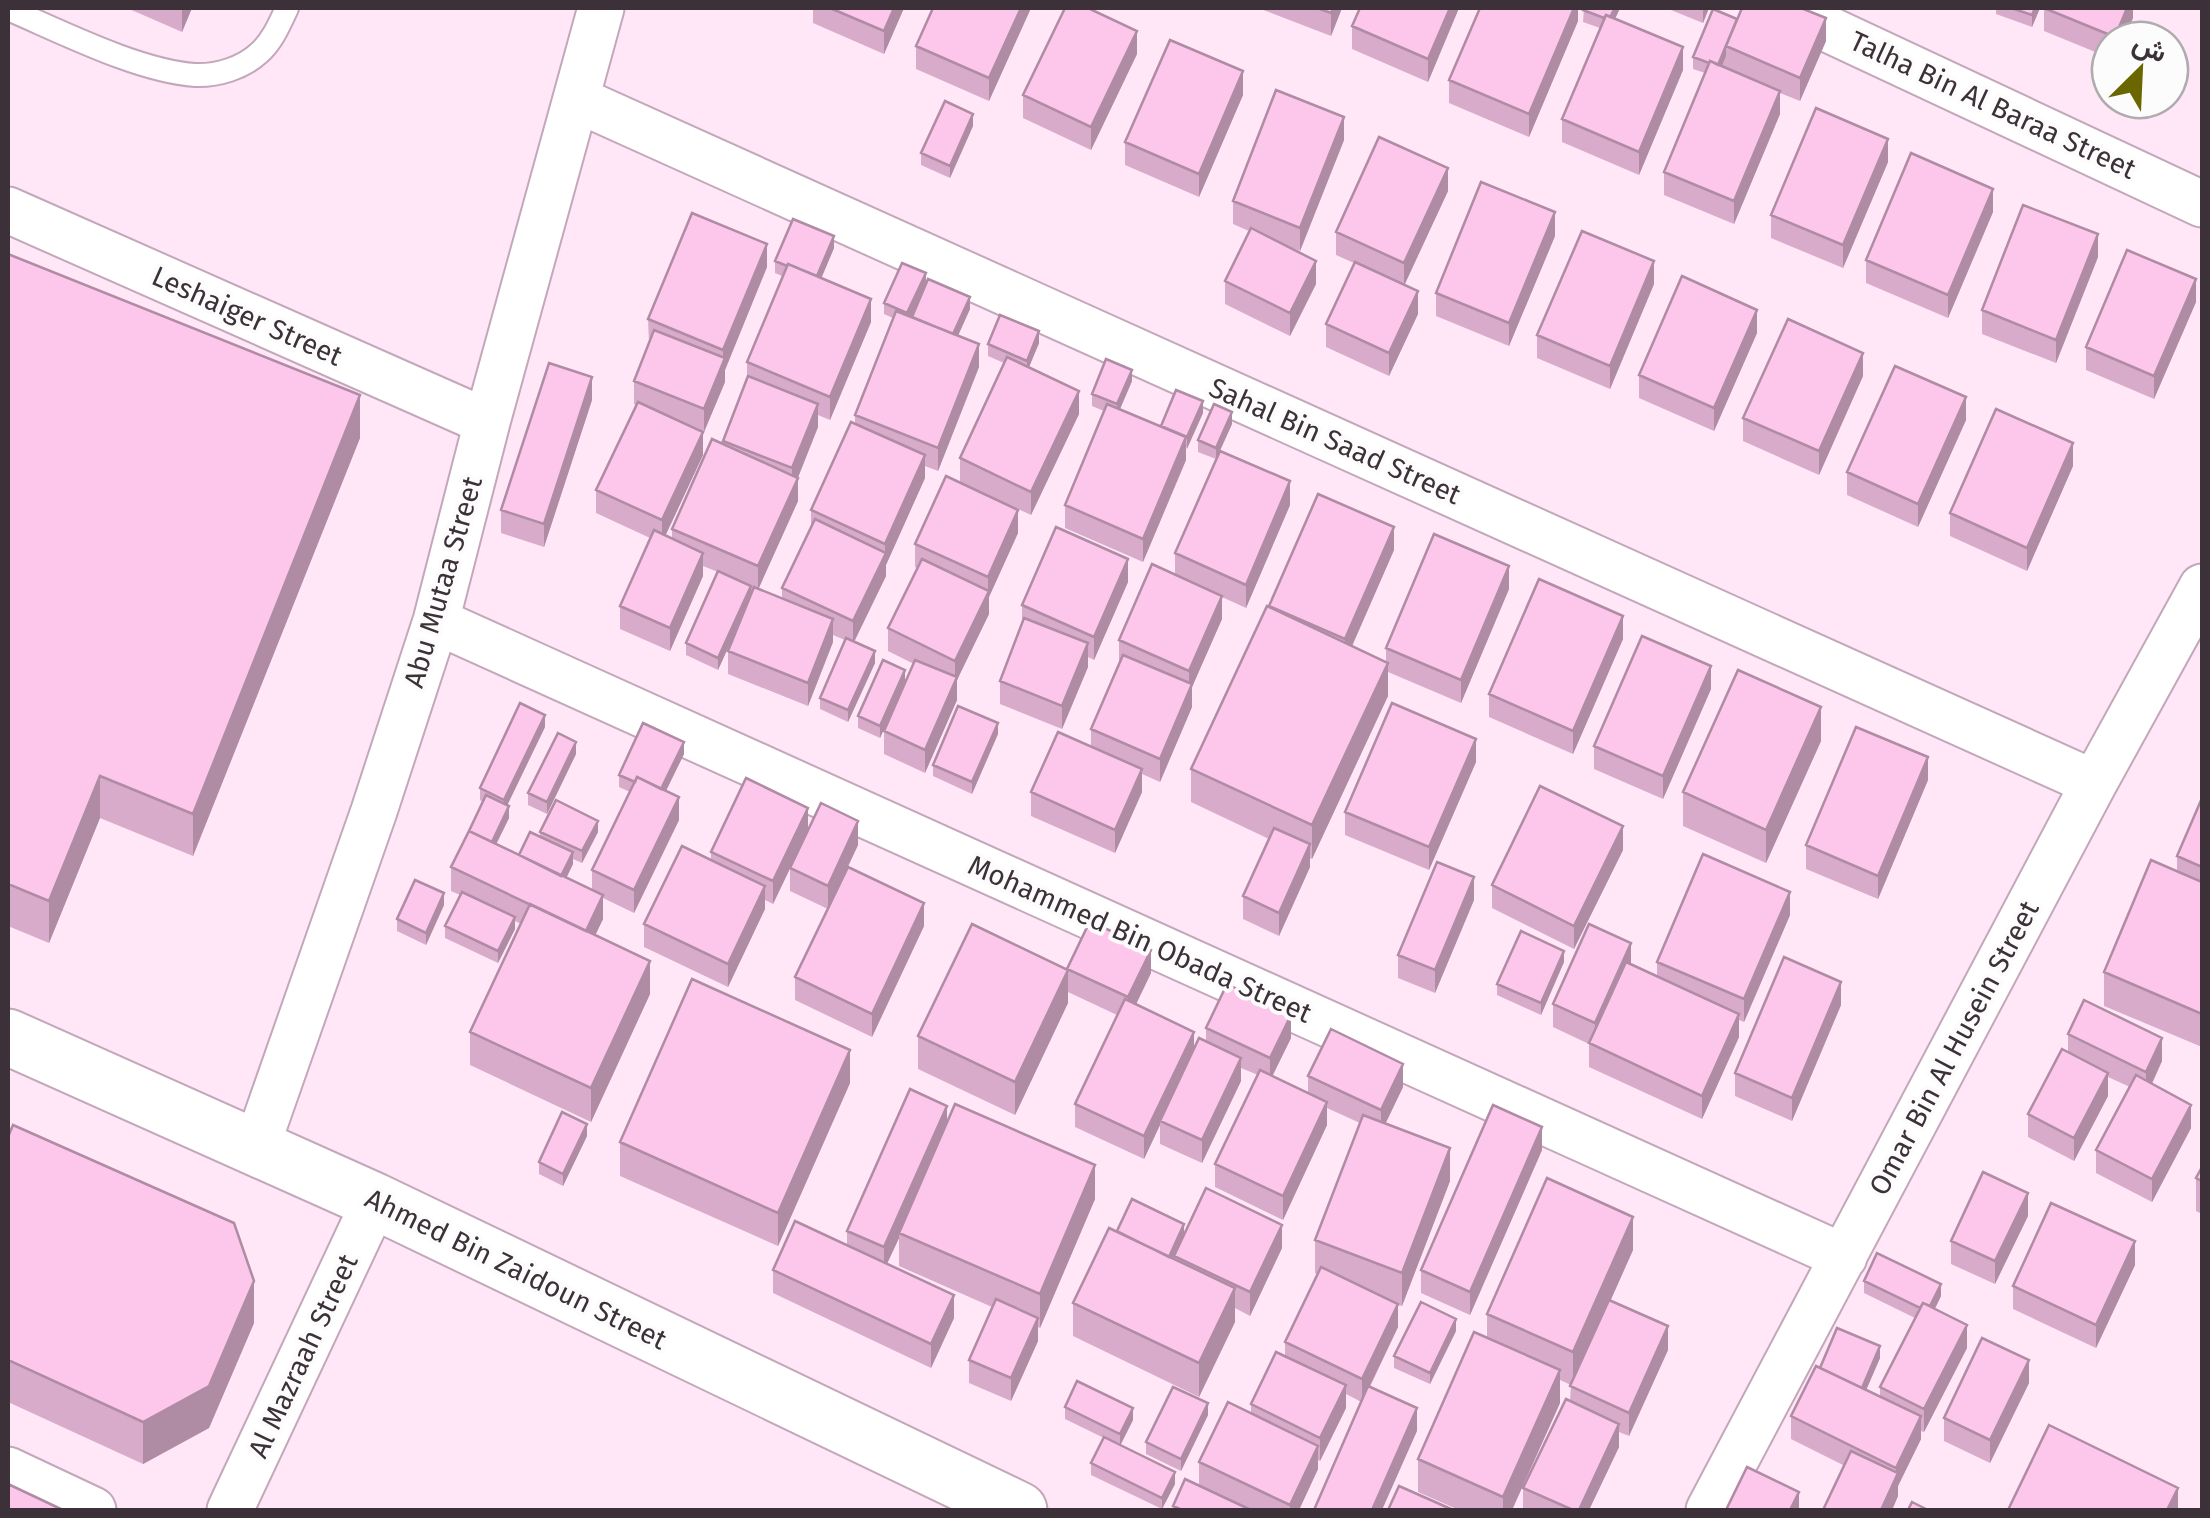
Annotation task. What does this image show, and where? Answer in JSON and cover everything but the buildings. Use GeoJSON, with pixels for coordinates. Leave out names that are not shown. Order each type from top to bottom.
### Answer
{"type":"FeatureCollection","features":[{"type":"Feature","properties":{"kind":"street","name":"Abu Mutaa Street"},"geometry":{"type":"LineString","coordinates":[[256,1148],[436,622],[601,8]]}},
{"type":"Feature","properties":{"kind":"street","name":"Talha Bin Al Baraa Street"},"geometry":{"type":"LineString","coordinates":[[1783,8],[1863,24],[2202,204]]}},
{"type":"Feature","properties":{"kind":"street","name":"Sahal Bin Saad Street"},"geometry":{"type":"LineString","coordinates":[[576,99],[2094,783]]}},
{"type":"Feature","properties":{"kind":"street","name":"Leshaiger Street"},"geometry":{"type":"LineString","coordinates":[[8,210],[487,422]]}},
{"type":"Feature","properties":{"kind":"street","name":"Omar Bin Al Husein Street"},"geometry":{"type":"LineString","coordinates":[[1709,1510],[2202,587]]}},
{"type":"Feature","properties":{"kind":"street","name":"Mohammed Bin Obada Street"},"geometry":{"type":"LineString","coordinates":[[436,622],[1844,1257]]}},
{"type":"Feature","properties":{"kind":"street","name":"Ahmed Bin Zaidoun Street"},"geometry":{"type":"LineString","coordinates":[[8,1037],[376,1202],[1020,1510]]}},
{"type":"Feature","properties":{"kind":"street","name":"Al Mazraah Street"},"geometry":{"type":"LineString","coordinates":[[230,1510],[376,1202]]}},
{"type":"Feature","properties":{"kind":"street"},"geometry":{"type":"LineString","coordinates":[[8,1470],[93,1510]]}},
{"type":"Feature","properties":{"kind":"lane"},"geometry":{"type":"LineString","coordinates":[[8,9],[145,66],[198,75],[236,69],[262,52],[287,8]]}}]}
